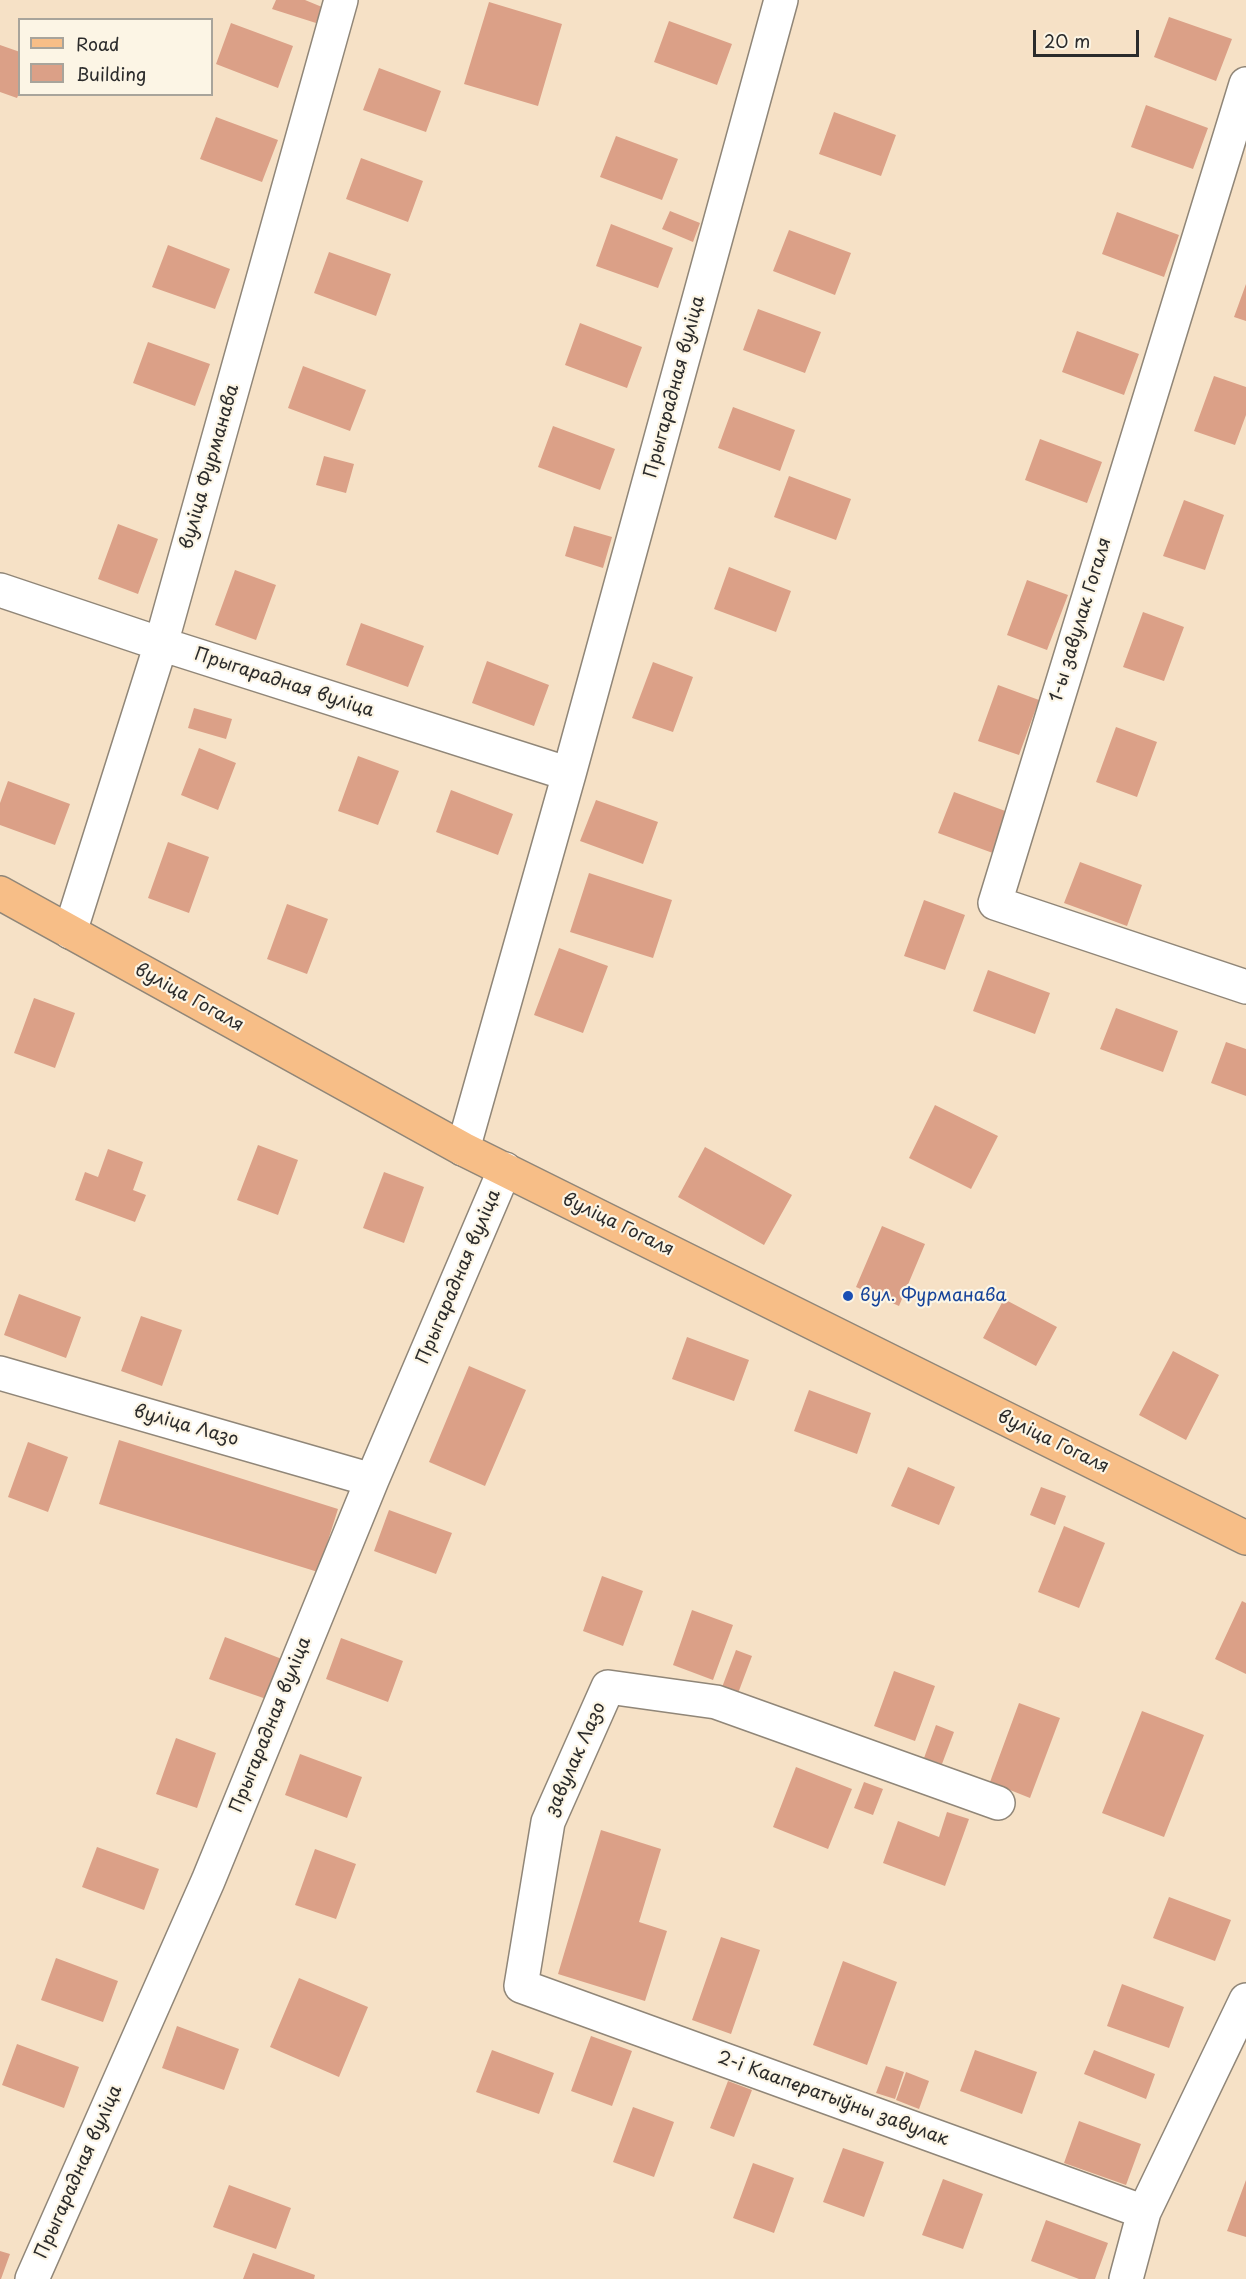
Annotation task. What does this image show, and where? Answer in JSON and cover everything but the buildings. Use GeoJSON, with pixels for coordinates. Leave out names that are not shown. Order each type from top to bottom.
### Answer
{"type":"FeatureCollection","features":[{"type":"Feature","properties":{"kind":"main road","name":"вуліца Гогаля"},"geometry":{"type":"LineString","coordinates":[[0,893],[463,1149],[1246,1538]]}},
{"type":"Feature","properties":{"kind":"street","name":"вуліца Фурманава"},"geometry":{"type":"LineString","coordinates":[[70,932],[161,644],[341,0]]}},
{"type":"Feature","properties":{"kind":"street","name":"Прыгарадная вуліца"},"geometry":{"type":"LineString","coordinates":[[463,1149],[569,774],[781,0]]}},
{"type":"Feature","properties":{"kind":"street","name":"1-ы завулак Гогаля"},"geometry":{"type":"LineString","coordinates":[[1246,84],[994,903],[1246,987]]}},
{"type":"Feature","properties":{"kind":"street","name":"Прыгарадная вуліца"},"geometry":{"type":"LineString","coordinates":[[0,590],[161,644],[569,774]]}},
{"type":"Feature","properties":{"kind":"street","name":"Прыгарадная вуліца"},"geometry":{"type":"LineString","coordinates":[[32,2279],[208,1881],[372,1480],[505,1169]]}},
{"type":"Feature","properties":{"kind":"street","name":"вуліца Лазо"},"geometry":{"type":"LineString","coordinates":[[0,1373],[372,1480]]}},
{"type":"Feature","properties":{"kind":"street","name":"завулак Лазо"},"geometry":{"type":"LineString","coordinates":[[521,1986],[548,1822],[608,1688],[716,1702],[998,1803]]}},
{"type":"Feature","properties":{"kind":"street","name":"2-і Кааператыўны завулак"},"geometry":{"type":"LineString","coordinates":[[521,1986],[1144,2212]]}},
{"type":"Feature","properties":{"kind":"street"},"geometry":{"type":"LineString","coordinates":[[1126,2279],[1144,2212],[1246,2000]]}},
{"type":"Feature","properties":{"kind":"place","name":"вул. Фурманава"},"geometry":{"type":"Point","coordinates":[848,1296]}}]}
